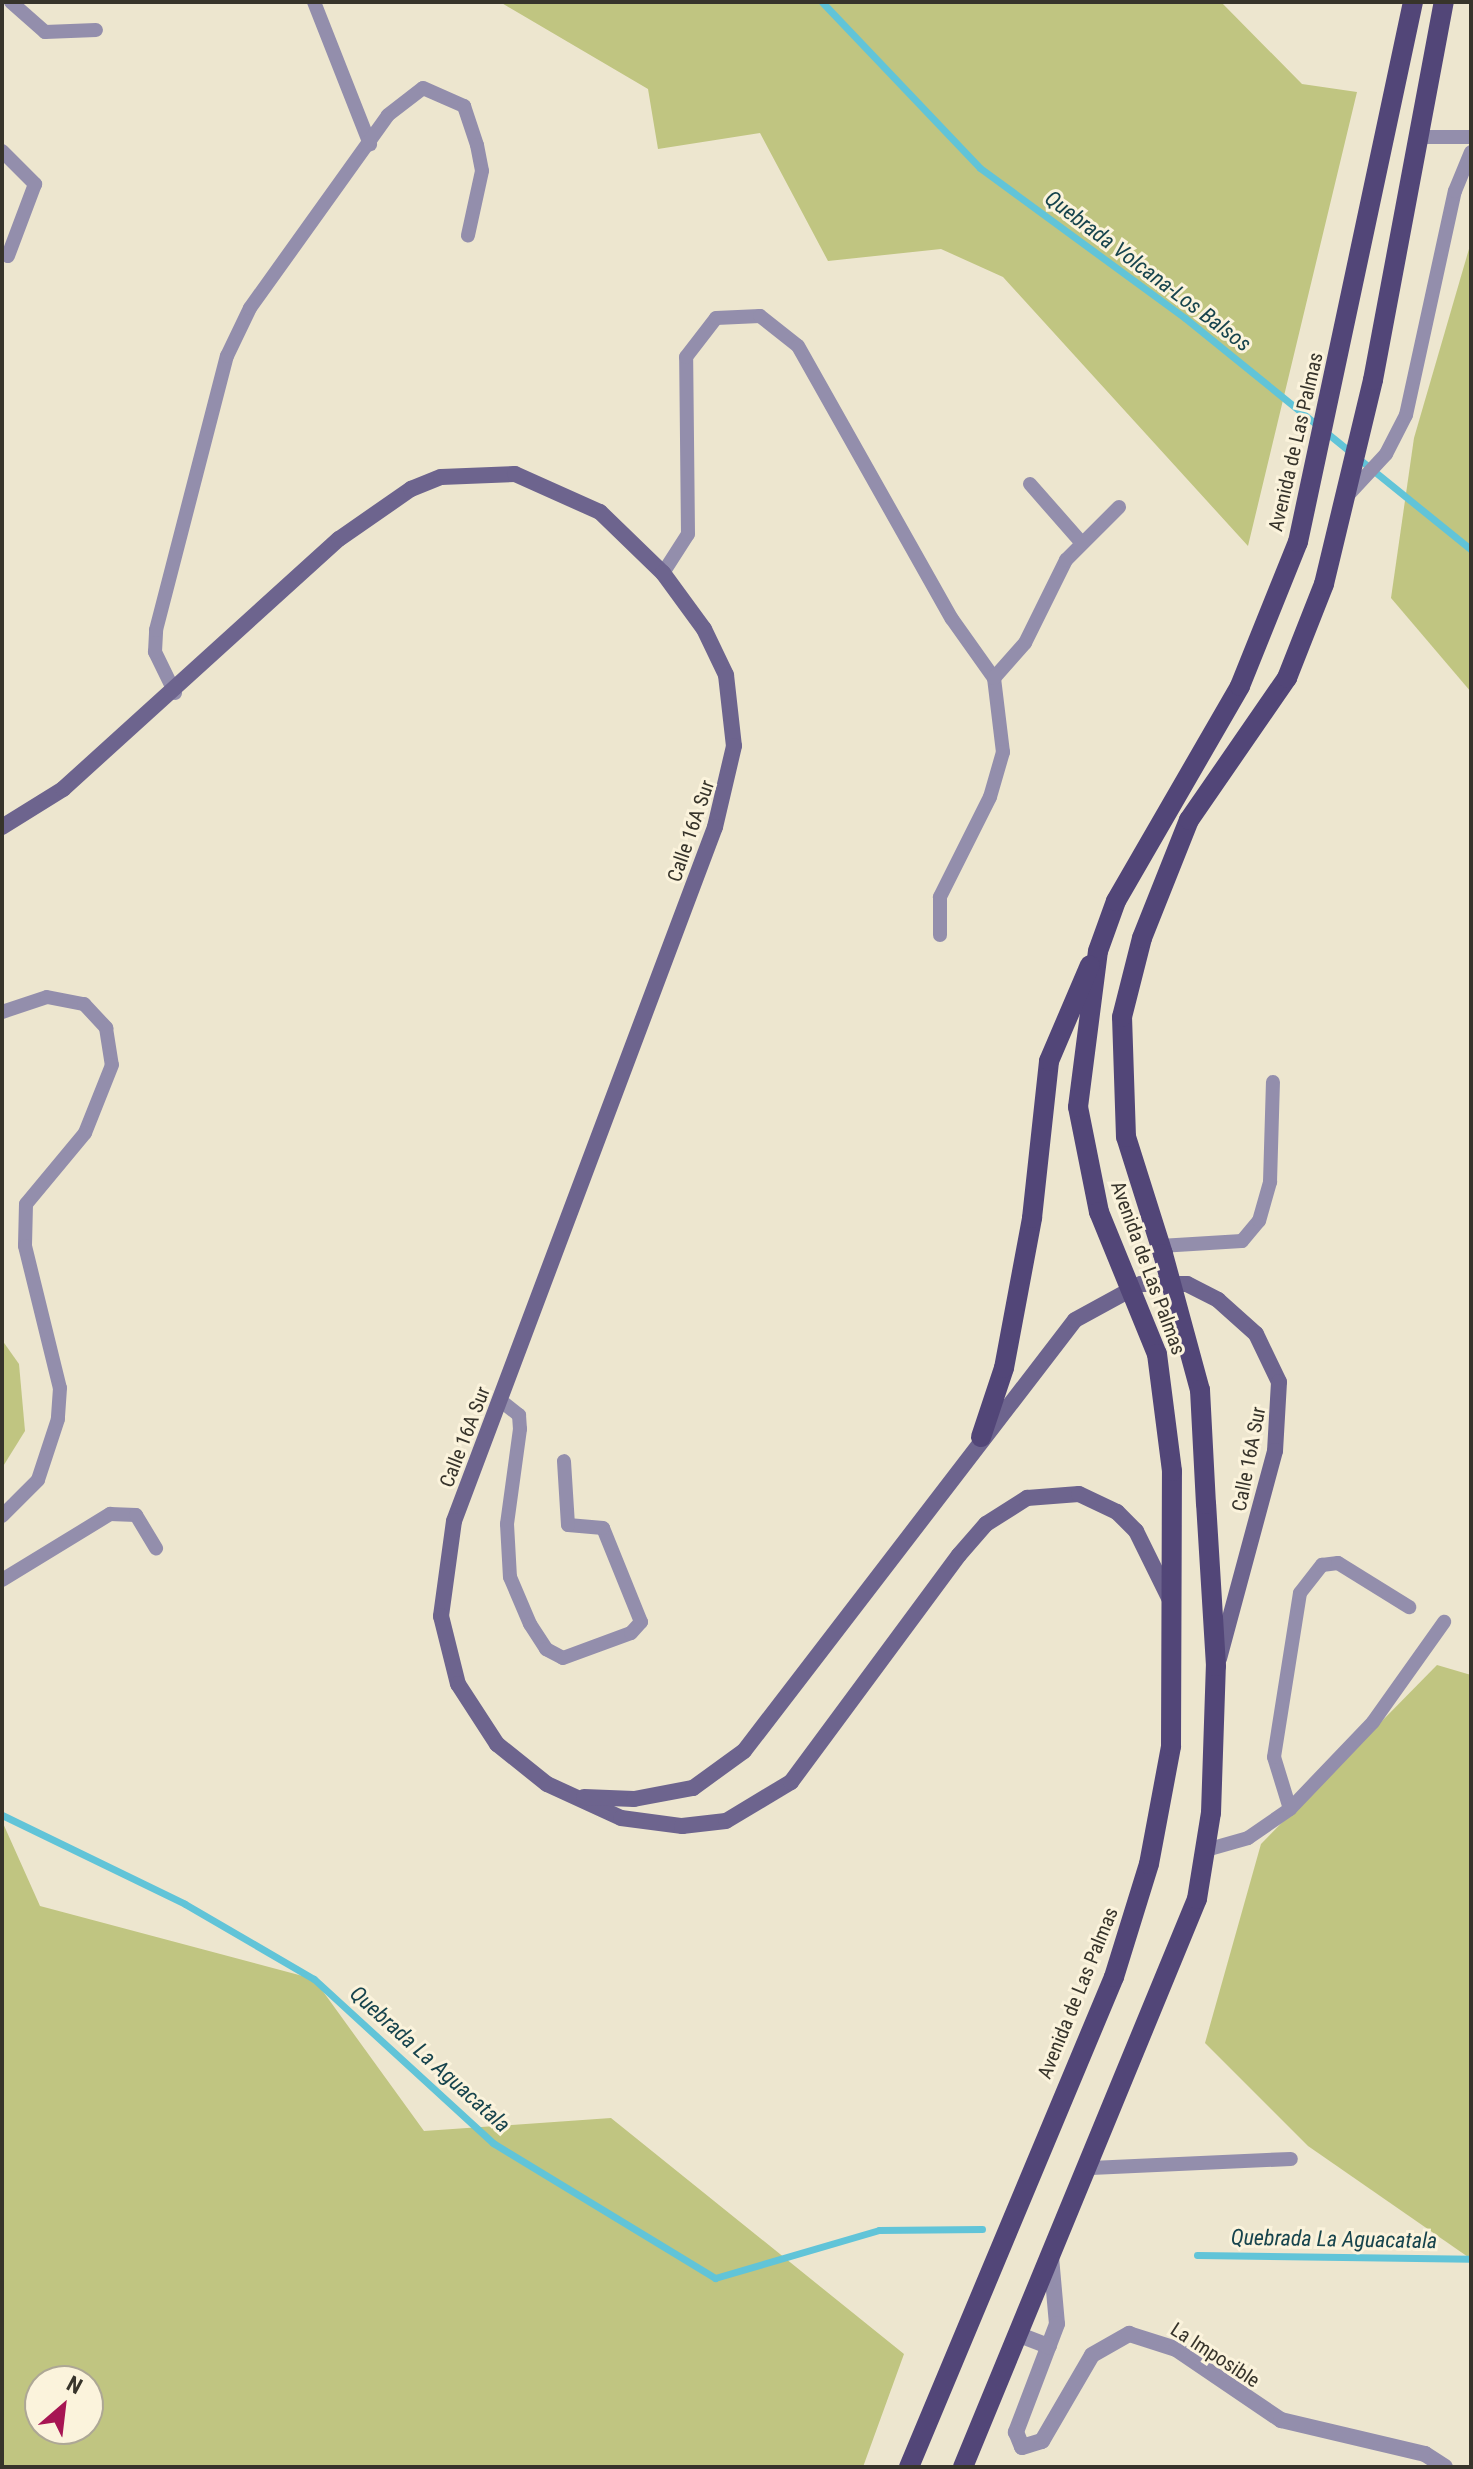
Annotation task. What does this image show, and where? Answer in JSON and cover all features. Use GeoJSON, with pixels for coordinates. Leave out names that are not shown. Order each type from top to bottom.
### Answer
{"type":"FeatureCollection","features":[{"type":"Feature","properties":{"kind":"main road","name":"Avenida de Las Palmas"},"geometry":{"type":"LineString","coordinates":[[909,2467],[1133,1922],[1171,1746],[1172,1471],[1157,1354],[1099,1212],[1078,1107],[1098,951],[1116,901],[1240,686],[1293,556],[1338,372],[1413,2]]}},
{"type":"Feature","properties":{"kind":"main road","name":"Avenida de Las Palmas"},"geometry":{"type":"LineString","coordinates":[[963,2467],[1181,1950],[1206,1850],[1216,1666],[1200,1390],[1126,1137],[1122,1017],[1142,938],[1189,820],[1287,678],[1324,584],[1348,495],[1359,472],[1373,380],[1444,2]]}},
{"type":"Feature","properties":{"kind":"main road","name":"Calle 16A Sur"},"geometry":{"type":"LineString","coordinates":[[2,827],[63,789],[175,693],[339,539],[381,505],[441,477],[480,472],[544,483],[600,512],[663,573],[726,675],[734,712],[729,787],[454,1521],[442,1572],[446,1652],[476,1717],[497,1744],[570,1797],[621,1818],[682,1826],[726,1821],[766,1801],[807,1765],[959,1555],[986,1524],[1027,1498],[1079,1494],[1117,1512],[1136,1531],[1172,1605]]}},
{"type":"Feature","properties":{"kind":"main road"},"geometry":{"type":"LineString","coordinates":[[981,1437],[1004,1368],[1032,1218],[1049,1061],[1071,995],[1098,951]]}},
{"type":"Feature","properties":{"kind":"main road","name":"Calle 16A Sur"},"geometry":{"type":"LineString","coordinates":[[570,1797],[666,1796],[717,1775],[744,1751],[981,1437],[1075,1320],[1119,1291],[1187,1284],[1238,1316],[1269,1355],[1281,1411],[1216,1666]]}},
{"type":"Feature","properties":{"kind":"street","name":"La Imposible"},"geometry":{"type":"LineString","coordinates":[[1051,2257],[1059,2301],[1049,2346],[1016,2432],[1022,2447],[1042,2441],[1092,2355],[1129,2334],[1176,2349],[1281,2420],[1425,2454],[1445,2467]]}},
{"type":"Feature","properties":{"kind":"street"},"geometry":{"type":"LineString","coordinates":[[1017,2334],[1049,2346]]}},
{"type":"Feature","properties":{"kind":"lane"},"geometry":{"type":"LineString","coordinates":[[11,2],[45,32],[96,30]]}},
{"type":"Feature","properties":{"kind":"lane"},"geometry":{"type":"LineString","coordinates":[[314,2],[370,144]]}},
{"type":"Feature","properties":{"kind":"lane"},"geometry":{"type":"LineString","coordinates":[[175,693],[155,652],[156,630],[227,356],[250,308],[388,115],[423,88],[464,106],[482,171],[468,235]]}},
{"type":"Feature","properties":{"kind":"lane"},"geometry":{"type":"LineString","coordinates":[[1417,137],[1471,137]]}},
{"type":"Feature","properties":{"kind":"lane"},"geometry":{"type":"LineString","coordinates":[[2,151],[35,184],[8,256]]}},
{"type":"Feature","properties":{"kind":"lane"},"geometry":{"type":"LineString","coordinates":[[1359,472],[1380,462],[1419,369],[1455,191],[1471,152]]}},
{"type":"Feature","properties":{"kind":"lane"},"geometry":{"type":"LineString","coordinates":[[663,573],[688,534],[686,357],[716,318],[760,316],[798,346],[952,619],[994,678],[1003,752],[990,797],[940,897],[940,935]]}},
{"type":"Feature","properties":{"kind":"lane"},"geometry":{"type":"LineString","coordinates":[[1030,484],[1081,542]]}},
{"type":"Feature","properties":{"kind":"lane"},"geometry":{"type":"LineString","coordinates":[[994,678],[1025,643],[1081,542],[1119,507]]}},
{"type":"Feature","properties":{"kind":"lane"},"geometry":{"type":"LineString","coordinates":[[2,1012],[28,1000],[68,998],[97,1014],[112,1045],[107,1086],[85,1133],[26,1204],[25,1246],[60,1388],[58,1419],[38,1480],[2,1516]]}},
{"type":"Feature","properties":{"kind":"lane"},"geometry":{"type":"LineString","coordinates":[[1161,1250],[1242,1241],[1259,1221],[1270,1182],[1273,1082]]}},
{"type":"Feature","properties":{"kind":"lane"},"geometry":{"type":"LineString","coordinates":[[501,1401],[519,1415],[520,1429],[507,1524],[510,1577],[530,1624],[546,1649],[563,1658],[631,1633],[641,1622],[603,1528],[568,1525],[564,1461]]}},
{"type":"Feature","properties":{"kind":"lane"},"geometry":{"type":"LineString","coordinates":[[2,1580],[110,1514],[136,1515],[156,1548]]}},
{"type":"Feature","properties":{"kind":"lane"},"geometry":{"type":"LineString","coordinates":[[1290,1809],[1274,1757],[1300,1593],[1322,1565],[1338,1563],[1409,1607]]}},
{"type":"Feature","properties":{"kind":"lane"},"geometry":{"type":"LineString","coordinates":[[1206,1850],[1248,1838],[1290,1809],[1373,1722],[1444,1622]]}},
{"type":"Feature","properties":{"kind":"lane"},"geometry":{"type":"LineString","coordinates":[[1091,2168],[1291,2159]]}},
{"type":"Feature","properties":{"kind":"green space"},"geometry":{"type":"Polygon","coordinates":[[[500,2],[1221,2],[1302,84],[1357,92],[1248,546],[1003,277],[941,249],[828,261],[760,133],[658,149],[648,89],[500,2]]]}},
{"type":"Feature","properties":{"kind":"green space"},"geometry":{"type":"Polygon","coordinates":[[[1471,242],[1471,692],[1391,598],[1414,438],[1471,242]]]}},
{"type":"Feature","properties":{"kind":"green space"},"geometry":{"type":"Polygon","coordinates":[[[2,1340],[19,1364],[25,1431],[2,1468],[2,1340]]]}},
{"type":"Feature","properties":{"kind":"green space"},"geometry":{"type":"Polygon","coordinates":[[[1437,1665],[1471,1675],[1471,2259],[1308,2146],[1205,2043],[1261,1844],[1437,1665]]]}},
{"type":"Feature","properties":{"kind":"green space"},"geometry":{"type":"Polygon","coordinates":[[[2,1821],[40,1906],[314,1979],[424,2131],[611,2118],[904,2354],[863,2467],[2,2467],[2,1821]]]}},
{"type":"Feature","properties":{"kind":"waterway","name":"Quebrada Volcana-Los Balsos"},"geometry":{"type":"LineString","coordinates":[[822,2],[980,168],[1185,318],[1471,550]]}},
{"type":"Feature","properties":{"kind":"waterway","name":"Quebrada La Aguacatala"},"geometry":{"type":"LineString","coordinates":[[2,1815],[185,1904],[314,1979],[493,2143],[715,2278],[879,2230],[982,2229]]}},
{"type":"Feature","properties":{"kind":"waterway","name":"Quebrada La Aguacatala"},"geometry":{"type":"LineString","coordinates":[[1197,2255],[1471,2259]]}}]}
